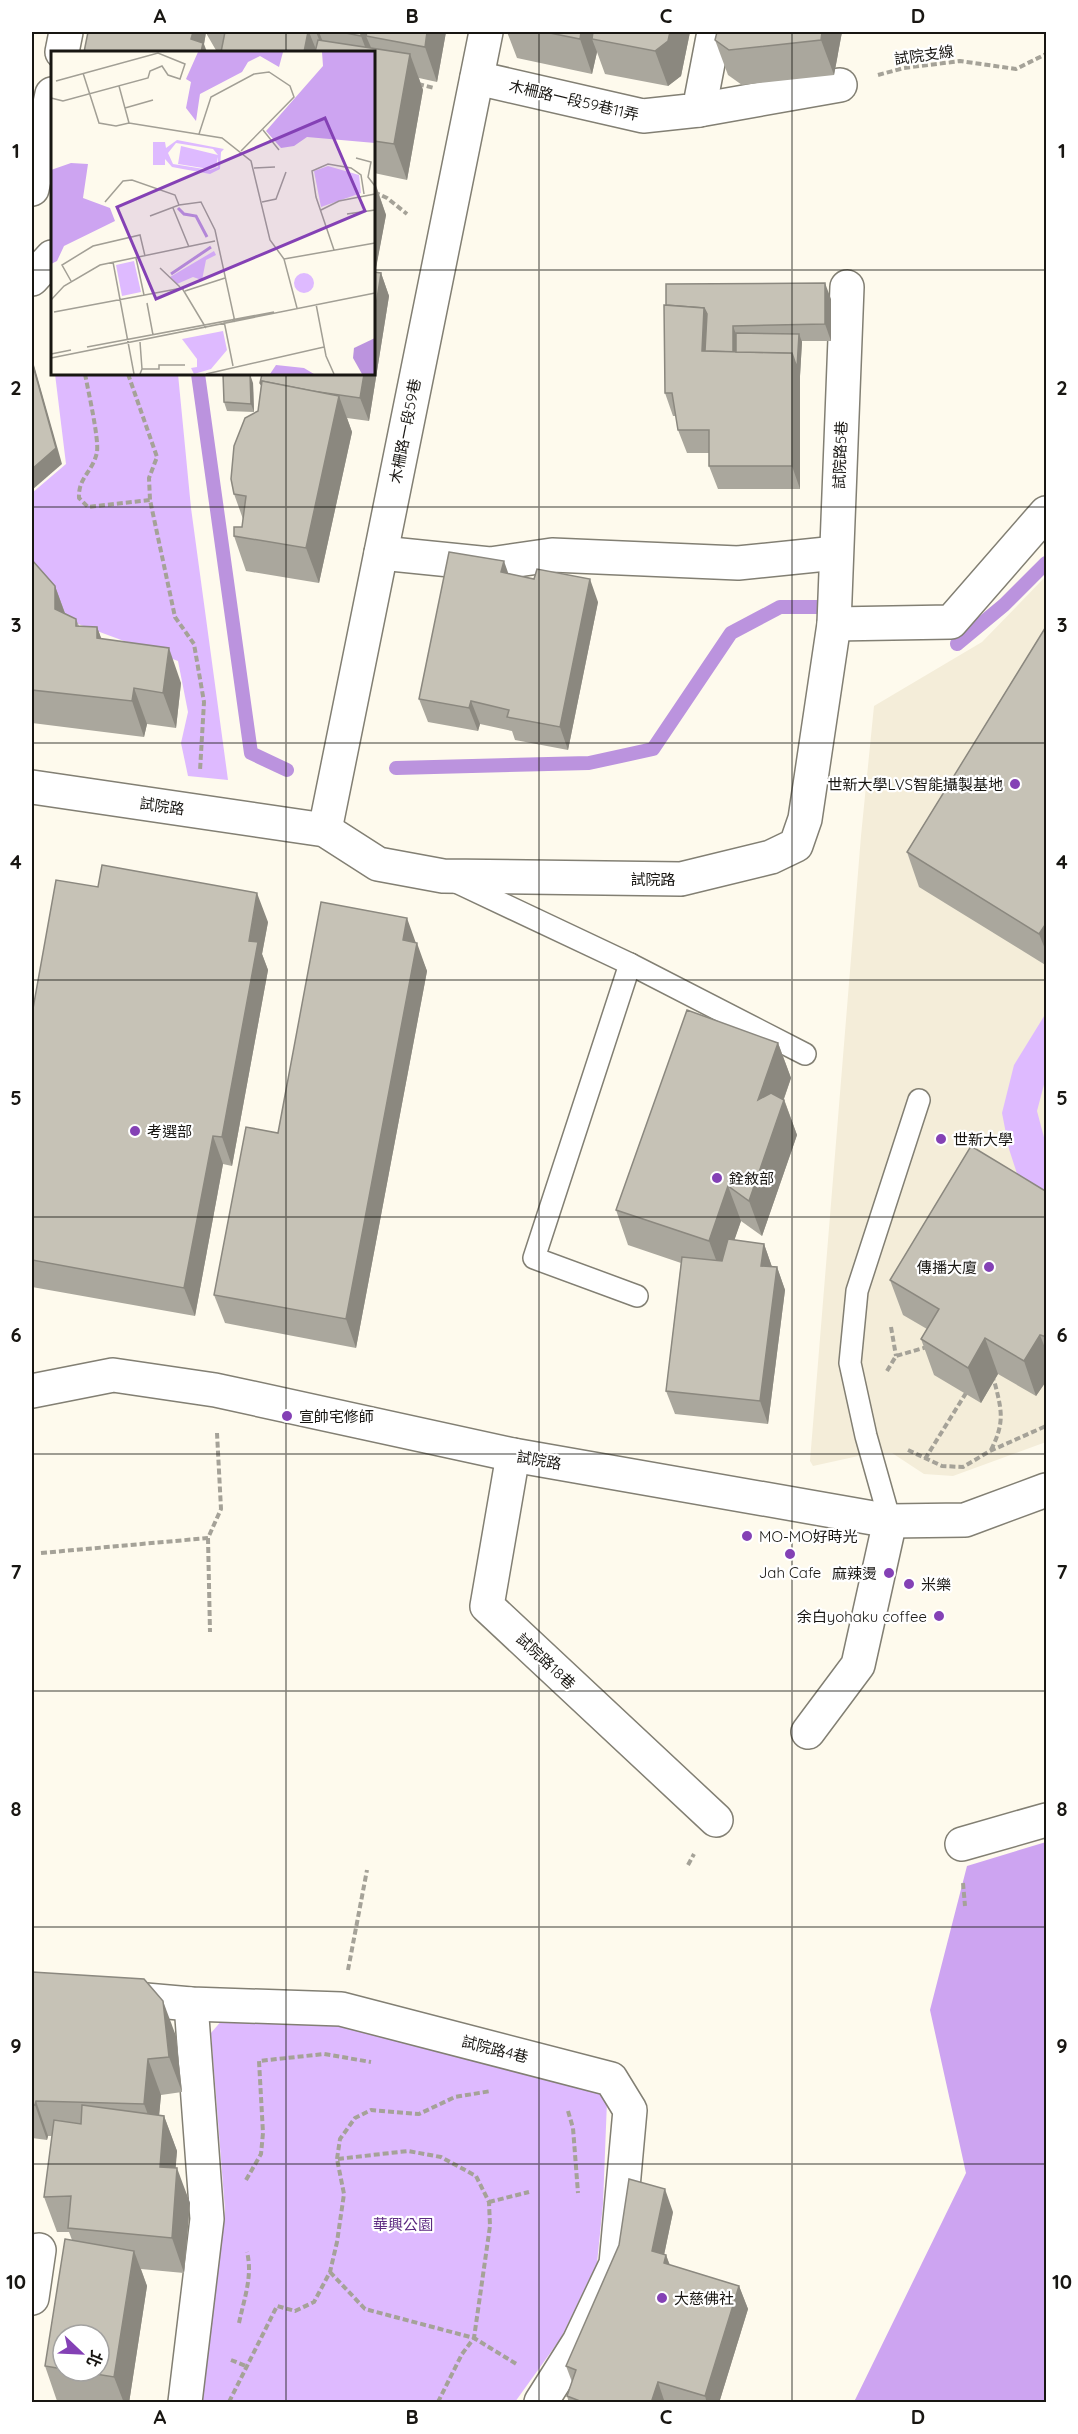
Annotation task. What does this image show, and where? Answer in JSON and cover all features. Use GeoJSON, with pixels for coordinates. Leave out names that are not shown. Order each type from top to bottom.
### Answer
{"type":"FeatureCollection","features":[{"type":"Feature","properties":{"kind":"street"},"geometry":{"type":"LineString","coordinates":[[62,51],[66,32]]}},
{"type":"Feature","properties":{"kind":"street","name":"木柵路一段59巷"},"geometry":{"type":"LineString","coordinates":[[325,830],[486,32]]}},
{"type":"Feature","properties":{"kind":"street"},"geometry":{"type":"LineString","coordinates":[[699,110],[714,32]]}},
{"type":"Feature","properties":{"kind":"street","name":"木柵路一段59巷11弄"},"geometry":{"type":"LineString","coordinates":[[477,78],[643,117],[699,110],[840,85]]}},
{"type":"Feature","properties":{"kind":"street"},"geometry":{"type":"LineString","coordinates":[[32,189],[51,98]]}},
{"type":"Feature","properties":{"kind":"street"},"geometry":{"type":"LineString","coordinates":[[32,279],[51,258]]}},
{"type":"Feature","properties":{"kind":"street","name":"試院路5巷"},"geometry":{"type":"LineString","coordinates":[[834,624],[847,287]]}},
{"type":"Feature","properties":{"kind":"street"},"geometry":{"type":"LineString","coordinates":[[834,624],[951,622],[1047,513]]}},
{"type":"Feature","properties":{"kind":"street"},"geometry":{"type":"LineString","coordinates":[[381,553],[490,564],[552,555],[738,563],[836,553]]}},
{"type":"Feature","properties":{"kind":"street","name":"試院路"},"geometry":{"type":"LineString","coordinates":[[32,787],[325,830],[378,864],[443,876],[681,879],[771,857],[796,845],[805,819],[834,624]]}},
{"type":"Feature","properties":{"kind":"street","name":"試院路"},"geometry":{"type":"LineString","coordinates":[[32,1391],[113,1375],[215,1390],[513,1455],[891,1521],[965,1520],[1047,1490]]}},
{"type":"Feature","properties":{"kind":"street","name":"試院路18巷"},"geometry":{"type":"LineString","coordinates":[[513,1455],[487,1606],[716,1820]]}},
{"type":"Feature","properties":{"kind":"street"},"geometry":{"type":"LineString","coordinates":[[808,1732],[858,1665],[891,1521]]}},
{"type":"Feature","properties":{"kind":"street"},"geometry":{"type":"LineString","coordinates":[[962,1844],[1047,1820]]}},
{"type":"Feature","properties":{"kind":"street","name":"試院路4巷"},"geometry":{"type":"LineString","coordinates":[[32,1990],[191,2004],[341,2009],[611,2079],[630,2110],[616,2264],[579,2342],[541,2403]]}},
{"type":"Feature","properties":{"kind":"street"},"geometry":{"type":"LineString","coordinates":[[185,2403],[207,2219],[191,2004]]}},
{"type":"Feature","properties":{"kind":"street"},"geometry":{"type":"LineString","coordinates":[[32,2298],[39,2250]]}},
{"type":"Feature","properties":{"kind":"lane"},"geometry":{"type":"LineString","coordinates":[[443,876],[630,964],[805,1054]]}},
{"type":"Feature","properties":{"kind":"lane"},"geometry":{"type":"LineString","coordinates":[[630,964],[534,1258],[637,1296]]}},
{"type":"Feature","properties":{"kind":"lane"},"geometry":{"type":"LineString","coordinates":[[891,1521],[866,1436],[850,1363],[856,1291],[919,1100]]}},
{"type":"Feature","properties":{"kind":"path","name":"試院支線"},"geometry":{"type":"LineString","coordinates":[[840,85],[904,68],[960,61],[1016,69],[1047,54]]}},
{"type":"Feature","properties":{"kind":"path"},"geometry":{"type":"LineString","coordinates":[[415,84],[435,88]]}},
{"type":"Feature","properties":{"kind":"path"},"geometry":{"type":"LineString","coordinates":[[375,192],[387,198],[405,214]]}},
{"type":"Feature","properties":{"kind":"path"},"geometry":{"type":"LineString","coordinates":[[85,375],[97,449],[93,466],[78,486],[79,498],[88,507],[150,500]]}},
{"type":"Feature","properties":{"kind":"path"},"geometry":{"type":"LineString","coordinates":[[128,375],[157,457],[149,478],[150,500],[175,617],[194,644],[204,702],[199,777]]}},
{"type":"Feature","properties":{"kind":"path"},"geometry":{"type":"LineString","coordinates":[[886,1373],[896,1356],[890,1324]]}},
{"type":"Feature","properties":{"kind":"path"},"geometry":{"type":"LineString","coordinates":[[896,1356],[928,1347]]}},
{"type":"Feature","properties":{"kind":"path"},"geometry":{"type":"LineString","coordinates":[[990,1451],[1001,1430],[1001,1407],[994,1380]]}},
{"type":"Feature","properties":{"kind":"path"},"geometry":{"type":"LineString","coordinates":[[210,1632],[208,1538],[221,1509],[215,1390]]}},
{"type":"Feature","properties":{"kind":"path"},"geometry":{"type":"LineString","coordinates":[[925,1459],[966,1393]]}},
{"type":"Feature","properties":{"kind":"path"},"geometry":{"type":"LineString","coordinates":[[866,1436],[879,1434],[942,1466],[963,1467],[990,1451],[1047,1426]]}},
{"type":"Feature","properties":{"kind":"path"},"geometry":{"type":"LineString","coordinates":[[41,1553],[208,1538]]}},
{"type":"Feature","properties":{"kind":"path"},"geometry":{"type":"LineString","coordinates":[[341,2009],[366,1870]]}},
{"type":"Feature","properties":{"kind":"path"},"geometry":{"type":"LineString","coordinates":[[261,2094],[260,2061],[324,2054],[379,2064]]}},
{"type":"Feature","properties":{"kind":"path"},"geometry":{"type":"LineString","coordinates":[[229,2403],[277,2306],[295,2311],[314,2302],[330,2272],[338,2242],[344,2194],[337,2159],[340,2139],[355,2118],[371,2110],[419,2114],[455,2097],[494,2091]]}},
{"type":"Feature","properties":{"kind":"path"},"geometry":{"type":"LineString","coordinates":[[567,2107],[573,2128],[579,2195]]}},
{"type":"Feature","properties":{"kind":"path"},"geometry":{"type":"LineString","coordinates":[[337,2159],[408,2151],[441,2157],[476,2176],[489,2202],[490,2226],[474,2338],[462,2354],[438,2403]]}},
{"type":"Feature","properties":{"kind":"path"},"geometry":{"type":"LineString","coordinates":[[489,2202],[529,2192]]}},
{"type":"Feature","properties":{"kind":"path"},"geometry":{"type":"LineString","coordinates":[[330,2272],[365,2309],[474,2338],[508,2357],[524,2370]]}},
{"type":"Feature","properties":{"kind":"shaded area","name":"世新大學"},"geometry":{"type":"Polygon","coordinates":[[[1046,576],[1046,1442],[953,1476],[924,1474],[892,1453],[872,1453],[813,1466],[810,1461],[861,836],[874,706],[982,642],[1046,576]]]}},
{"type":"Feature","properties":{"kind":"shaded area"},"geometry":{"type":"Polygon","coordinates":[[[1046,1842],[1046,2402],[854,2402],[966,2173],[930,2010],[967,1866],[1046,1842]]]}},
{"type":"Feature","properties":{"kind":"green space"},"geometry":{"type":"Polygon","coordinates":[[[55,375],[178,375],[191,508],[228,780],[188,776],[181,743],[188,712],[178,661],[70,621],[32,578],[32,493],[66,464],[55,375]]]}},
{"type":"Feature","properties":{"kind":"green space"},"geometry":{"type":"Polygon","coordinates":[[[1046,1013],[1046,1077],[1037,1111],[1046,1145],[1046,1214],[1020,1183],[1009,1149],[1002,1113],[1014,1065],[1046,1013]]]}},
{"type":"Feature","properties":{"kind":"green space","name":"華興公園"},"geometry":{"type":"Polygon","coordinates":[[[223,2019],[341,2025],[596,2087],[607,2101],[603,2204],[597,2263],[561,2338],[515,2402],[202,2402],[225,2210],[211,2033],[223,2019]]]}},
{"type":"Feature","properties":{"kind":"building"},"geometry":{"type":"Polygon","coordinates":[[[88,32],[193,32],[191,39],[203,43],[201,51],[84,51],[88,32]]]}},
{"type":"Feature","properties":{"kind":"building"},"geometry":{"type":"Polygon","coordinates":[[[225,32],[308,32],[304,51],[221,51],[225,32]]]}},
{"type":"Feature","properties":{"kind":"building"},"geometry":{"type":"Polygon","coordinates":[[[341,32],[361,32],[361,36],[341,32]]]}},
{"type":"Feature","properties":{"kind":"building"},"geometry":{"type":"Polygon","coordinates":[[[367,32],[427,32],[425,47],[366,36],[367,32]]]}},
{"type":"Feature","properties":{"kind":"building"},"geometry":{"type":"Polygon","coordinates":[[[545,32],[581,32],[580,39],[545,32]]]}},
{"type":"Feature","properties":{"kind":"building"},"geometry":{"type":"Polygon","coordinates":[[[593,32],[670,32],[668,41],[655,51],[592,39],[593,32]]]}},
{"type":"Feature","properties":{"kind":"building"},"geometry":{"type":"Polygon","coordinates":[[[717,32],[822,32],[821,40],[729,50],[715,40],[717,32]]]}},
{"type":"Feature","properties":{"kind":"building"},"geometry":{"type":"Polygon","coordinates":[[[318,40],[410,54],[394,144],[375,141],[375,51],[315,51],[318,40]]]}},
{"type":"Feature","properties":{"kind":"building"},"geometry":{"type":"Polygon","coordinates":[[[375,272],[381,273],[375,312],[375,272]]]}},
{"type":"Feature","properties":{"kind":"building"},"geometry":{"type":"Polygon","coordinates":[[[825,283],[825,324],[733,326],[733,352],[705,351],[707,314],[704,308],[666,305],[666,284],[825,283]]]}},
{"type":"Feature","properties":{"kind":"building"},"geometry":{"type":"Polygon","coordinates":[[[664,305],[704,308],[702,351],[792,353],[792,466],[709,466],[709,430],[678,430],[672,393],[665,393],[664,305]]]}},
{"type":"Feature","properties":{"kind":"building"},"geometry":{"type":"Polygon","coordinates":[[[736,333],[799,334],[797,368],[792,353],[736,352],[736,333]]]}},
{"type":"Feature","properties":{"kind":"building"},"geometry":{"type":"Polygon","coordinates":[[[32,362],[56,448],[32,469],[32,362]]]}},
{"type":"Feature","properties":{"kind":"building"},"geometry":{"type":"Polygon","coordinates":[[[223,375],[250,375],[251,404],[224,402],[223,375]]]}},
{"type":"Feature","properties":{"kind":"building"},"geometry":{"type":"Polygon","coordinates":[[[262,375],[364,375],[360,398],[262,381],[260,383],[262,375]]]}},
{"type":"Feature","properties":{"kind":"building"},"geometry":{"type":"Polygon","coordinates":[[[262,381],[339,396],[306,548],[234,536],[234,527],[242,527],[246,496],[234,494],[231,479],[234,446],[245,418],[258,411],[262,381]]]}},
{"type":"Feature","properties":{"kind":"building"},"geometry":{"type":"Polygon","coordinates":[[[449,552],[504,561],[501,572],[534,579],[537,569],[590,579],[560,727],[507,717],[509,710],[471,701],[469,708],[419,699],[449,552]]]}},
{"type":"Feature","properties":{"kind":"building"},"geometry":{"type":"Polygon","coordinates":[[[32,560],[55,586],[55,609],[76,619],[76,626],[97,627],[97,638],[169,648],[163,693],[134,688],[132,701],[32,690],[32,560]]]}},
{"type":"Feature","properties":{"kind":"building","name":"世新大學LVS智能攝製基地"},"geometry":{"type":"Polygon","coordinates":[[[1047,625],[1047,922],[1039,934],[907,852],[1047,625]]]}},
{"type":"Feature","properties":{"kind":"building","name":"考選部"},"geometry":{"type":"Polygon","coordinates":[[[102,865],[257,893],[249,941],[258,942],[222,1137],[213,1136],[184,1288],[32,1260],[32,1014],[56,880],[98,887],[102,865]]]}},
{"type":"Feature","properties":{"kind":"building"},"geometry":{"type":"Polygon","coordinates":[[[321,902],[407,918],[403,940],[417,943],[346,1319],[214,1295],[246,1127],[278,1133],[321,902]]]}},
{"type":"Feature","properties":{"kind":"building","name":"銓敘部"},"geometry":{"type":"Polygon","coordinates":[[[687,1010],[778,1043],[758,1100],[771,1093],[784,1100],[749,1201],[728,1186],[709,1241],[616,1210],[687,1010]]]}},
{"type":"Feature","properties":{"kind":"building","name":"傳播大廈"},"geometry":{"type":"Polygon","coordinates":[[[971,1146],[1047,1192],[1047,1337],[1040,1335],[1024,1361],[985,1338],[968,1368],[921,1339],[939,1309],[890,1280],[971,1146]]]}},
{"type":"Feature","properties":{"kind":"building"},"geometry":{"type":"Polygon","coordinates":[[[728,1239],[764,1244],[761,1266],[777,1267],[760,1401],[666,1391],[682,1257],[722,1261],[728,1239]]]}},
{"type":"Feature","properties":{"kind":"building"},"geometry":{"type":"Polygon","coordinates":[[[32,1972],[144,1979],[163,2001],[169,2057],[148,2059],[144,2104],[36,2101],[35,2105],[32,2105],[32,1972]]]}},
{"type":"Feature","properties":{"kind":"building"},"geometry":{"type":"Polygon","coordinates":[[[82,2105],[164,2116],[160,2167],[177,2168],[172,2238],[68,2228],[71,2196],[44,2197],[54,2120],[81,2124],[82,2105]]]}},
{"type":"Feature","properties":{"kind":"building","name":"大慈佛社"},"geometry":{"type":"Polygon","coordinates":[[[629,2179],[665,2189],[652,2251],[666,2255],[664,2263],[739,2286],[705,2396],[658,2382],[651,2403],[585,2403],[567,2396],[576,2370],[566,2366],[619,2245],[629,2179]]]}},
{"type":"Feature","properties":{"kind":"building"},"geometry":{"type":"Polygon","coordinates":[[[65,2239],[134,2251],[114,2377],[111,2377],[111,2323],[52,2323],[65,2239]]]}},
{"type":"Feature","properties":{"kind":"building"},"geometry":{"type":"Polygon","coordinates":[[[51,2328],[51,2367],[45,2366],[51,2328]]]}},
{"type":"Feature","properties":{"kind":"waterway"},"geometry":{"type":"LineString","coordinates":[[198,375],[251,753],[287,770]]}},
{"type":"Feature","properties":{"kind":"waterway"},"geometry":{"type":"LineString","coordinates":[[957,644],[1004,605],[1046,563]]}},
{"type":"Feature","properties":{"kind":"waterway"},"geometry":{"type":"LineString","coordinates":[[396,768],[589,763],[653,749],[731,633],[780,607],[818,607]]}},
{"type":"Feature","properties":{"kind":"place","name":"世新大學LVS智能攝製基地"},"geometry":{"type":"Point","coordinates":[1015,784]}},
{"type":"Feature","properties":{"kind":"place","name":"考選部"},"geometry":{"type":"Point","coordinates":[135,1131]}},
{"type":"Feature","properties":{"kind":"place","name":"世新大學"},"geometry":{"type":"Point","coordinates":[941,1139]}},
{"type":"Feature","properties":{"kind":"place","name":"銓敘部"},"geometry":{"type":"Point","coordinates":[717,1178]}},
{"type":"Feature","properties":{"kind":"place","name":"傳播大廈"},"geometry":{"type":"Point","coordinates":[989,1267]}},
{"type":"Feature","properties":{"kind":"place","name":"宣帥宅修師"},"geometry":{"type":"Point","coordinates":[287,1416]}},
{"type":"Feature","properties":{"kind":"place","name":"MO-MO好時光"},"geometry":{"type":"Point","coordinates":[747,1536]}},
{"type":"Feature","properties":{"kind":"place","name":"Jah Cafe"},"geometry":{"type":"Point","coordinates":[790,1554]}},
{"type":"Feature","properties":{"kind":"place","name":"麻辣燙"},"geometry":{"type":"Point","coordinates":[889,1573]}},
{"type":"Feature","properties":{"kind":"place","name":"米樂"},"geometry":{"type":"Point","coordinates":[909,1584]}},
{"type":"Feature","properties":{"kind":"place","name":"余白yohaku coffee"},"geometry":{"type":"Point","coordinates":[939,1616]}},
{"type":"Feature","properties":{"kind":"place","name":"大慈佛社"},"geometry":{"type":"Point","coordinates":[662,2298]}}]}
